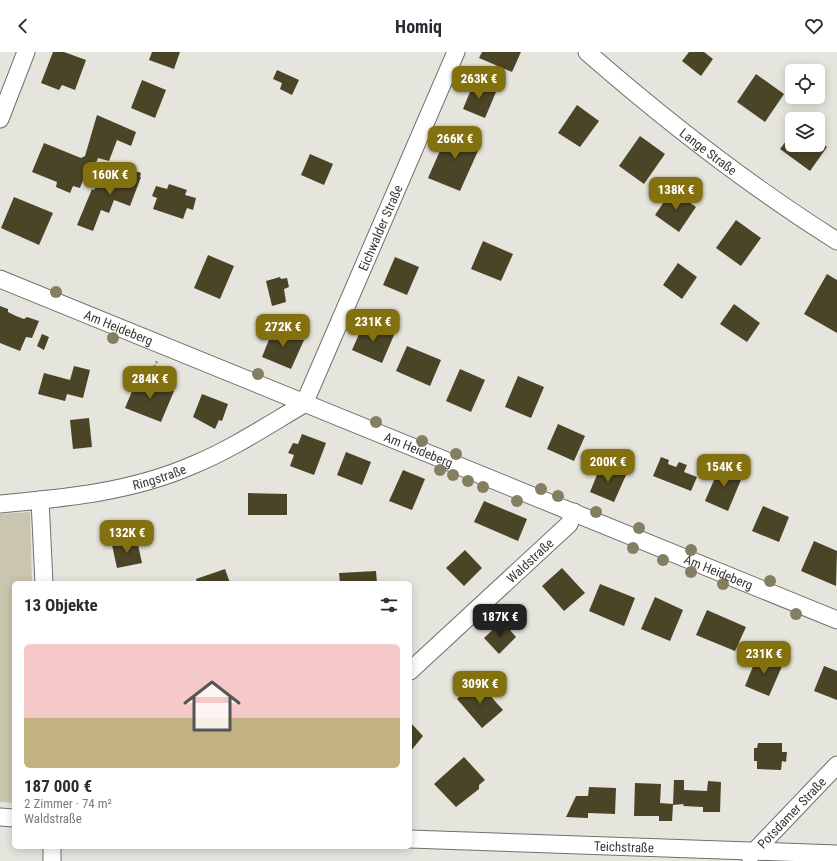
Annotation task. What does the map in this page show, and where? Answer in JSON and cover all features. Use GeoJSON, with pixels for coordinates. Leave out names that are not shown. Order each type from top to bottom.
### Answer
{"type":"FeatureCollection","features":[{"type":"Feature","properties":{"kind":"street"},"geometry":{"type":"LineString","coordinates":[[0,119],[26,52]]}},
{"type":"Feature","properties":{"kind":"street","name":"Eichwalder Straße"},"geometry":{"type":"LineString","coordinates":[[304,404],[456,52]]}},
{"type":"Feature","properties":{"kind":"street","name":"Lange Straße"},"geometry":{"type":"LineString","coordinates":[[587,52],[701,146],[767,194],[837,241]]}},
{"type":"Feature","properties":{"kind":"street","name":"Am Heideberg"},"geometry":{"type":"LineString","coordinates":[[0,279],[837,620]]}},
{"type":"Feature","properties":{"kind":"street","name":"Ringstraße"},"geometry":{"type":"LineString","coordinates":[[0,504],[90,495],[126,487],[178,471],[216,454],[304,404]]}},
{"type":"Feature","properties":{"kind":"street"},"geometry":{"type":"LineString","coordinates":[[40,500],[44,581]]}},
{"type":"Feature","properties":{"kind":"street","name":"Waldstraße"},"geometry":{"type":"LineString","coordinates":[[412,669],[570,524],[574,512]]}},
{"type":"Feature","properties":{"kind":"street","name":"Potsdamer Straße"},"geometry":{"type":"LineString","coordinates":[[750,856],[837,766]]}},
{"type":"Feature","properties":{"kind":"street"},"geometry":{"type":"LineString","coordinates":[[0,817],[12,818]]}},
{"type":"Feature","properties":{"kind":"street","name":"Teichstraße"},"geometry":{"type":"LineString","coordinates":[[412,839],[750,856],[837,854]]}},
{"type":"Feature","properties":{"kind":"street"},"geometry":{"type":"LineString","coordinates":[[52,849],[52,861]]}},
{"type":"Feature","properties":{"kind":"shaded area"},"geometry":{"type":"Polygon","coordinates":[[[30,512],[32,581],[12,581],[12,803],[0,802],[0,514],[30,512]]]}},
{"type":"Feature","properties":{"kind":"building"},"geometry":{"type":"Polygon","coordinates":[[[53,52],[64,52],[86,60],[75,90],[62,85],[59,90],[41,83],[53,52]]]}},
{"type":"Feature","properties":{"kind":"building"},"geometry":{"type":"Polygon","coordinates":[[[152,52],[180,52],[174,69],[149,60],[152,52]]]}},
{"type":"Feature","properties":{"kind":"building"},"geometry":{"type":"Polygon","coordinates":[[[482,52],[521,52],[512,72],[479,58],[482,52]]]}},
{"type":"Feature","properties":{"kind":"building"},"geometry":{"type":"Polygon","coordinates":[[[689,52],[704,52],[713,59],[701,76],[682,61],[689,52]]]}},
{"type":"Feature","properties":{"kind":"building"},"geometry":{"type":"Polygon","coordinates":[[[277,70],[299,80],[292,95],[280,89],[282,83],[273,79],[277,70]]]}},
{"type":"Feature","properties":{"kind":"building"},"geometry":{"type":"Polygon","coordinates":[[[756,74],[784,94],[765,122],[737,102],[756,74]]]}},
{"type":"Feature","properties":{"kind":"building"},"geometry":{"type":"Polygon","coordinates":[[[142,80],[166,90],[155,118],[131,108],[142,80]]]}},
{"type":"Feature","properties":{"kind":"building"},"geometry":{"type":"Polygon","coordinates":[[[474,82],[496,92],[485,118],[463,109],[474,82]]]}},
{"type":"Feature","properties":{"kind":"building"},"geometry":{"type":"Polygon","coordinates":[[[577,105],[599,121],[580,147],[558,133],[577,105]]]}},
{"type":"Feature","properties":{"kind":"building"},"geometry":{"type":"Polygon","coordinates":[[[97,115],[136,132],[131,146],[117,140],[109,161],[98,158],[97,161],[89,165],[80,188],[73,186],[70,193],[56,187],[57,182],[32,172],[44,143],[81,158],[85,156],[97,115]]]}},
{"type":"Feature","properties":{"kind":"building"},"geometry":{"type":"Polygon","coordinates":[[[450,128],[482,142],[460,191],[428,178],[450,128]]]}},
{"type":"Feature","properties":{"kind":"building"},"geometry":{"type":"Polygon","coordinates":[[[640,136],[665,154],[644,184],[619,166],[640,136]]]}},
{"type":"Feature","properties":{"kind":"building"},"geometry":{"type":"Polygon","coordinates":[[[785,142],[785,152],[823,152],[810,171],[780,149],[785,142]]]}},
{"type":"Feature","properties":{"kind":"building"},"geometry":{"type":"Polygon","coordinates":[[[310,154],[333,164],[324,185],[301,175],[310,154]]]}},
{"type":"Feature","properties":{"kind":"building"},"geometry":{"type":"Polygon","coordinates":[[[121,165],[141,173],[141,177],[130,206],[114,200],[109,213],[101,210],[93,231],[77,225],[92,189],[94,190],[98,182],[113,186],[121,165]]]}},
{"type":"Feature","properties":{"kind":"building"},"geometry":{"type":"Polygon","coordinates":[[[169,184],[187,190],[185,195],[196,198],[193,210],[187,208],[183,219],[153,209],[157,198],[152,196],[156,186],[167,189],[169,184]]]}},
{"type":"Feature","properties":{"kind":"building"},"geometry":{"type":"Polygon","coordinates":[[[672,190],[696,207],[679,232],[655,215],[672,190]]]}},
{"type":"Feature","properties":{"kind":"building"},"geometry":{"type":"Polygon","coordinates":[[[14,197],[53,213],[39,245],[1,228],[14,197]]]}},
{"type":"Feature","properties":{"kind":"building"},"geometry":{"type":"Polygon","coordinates":[[[736,220],[761,238],[741,266],[716,248],[736,220]]]}},
{"type":"Feature","properties":{"kind":"building"},"geometry":{"type":"Polygon","coordinates":[[[483,241],[513,254],[501,281],[471,269],[483,241]]]}},
{"type":"Feature","properties":{"kind":"building"},"geometry":{"type":"Polygon","coordinates":[[[208,255],[234,266],[220,299],[194,288],[208,255]]]}},
{"type":"Feature","properties":{"kind":"building"},"geometry":{"type":"Polygon","coordinates":[[[395,257],[419,267],[407,295],[383,285],[395,257]]]}},
{"type":"Feature","properties":{"kind":"building"},"geometry":{"type":"Polygon","coordinates":[[[678,263],[697,277],[682,299],[663,285],[678,263]]]}},
{"type":"Feature","properties":{"kind":"building"},"geometry":{"type":"Polygon","coordinates":[[[827,274],[837,280],[837,333],[804,314],[827,274]]]}},
{"type":"Feature","properties":{"kind":"building"},"geometry":{"type":"Polygon","coordinates":[[[280,277],[281,279],[287,278],[289,287],[284,289],[286,302],[272,306],[266,281],[280,277]]]}},
{"type":"Feature","properties":{"kind":"building"},"geometry":{"type":"Polygon","coordinates":[[[734,304],[760,323],[747,342],[720,324],[734,304]]]}},
{"type":"Feature","properties":{"kind":"building"},"geometry":{"type":"Polygon","coordinates":[[[0,306],[8,309],[8,312],[16,316],[24,319],[27,317],[39,321],[32,338],[26,337],[20,351],[0,343],[0,306]]]}},
{"type":"Feature","properties":{"kind":"building"},"geometry":{"type":"Polygon","coordinates":[[[364,323],[394,335],[382,363],[352,350],[364,323]]]}},
{"type":"Feature","properties":{"kind":"building"},"geometry":{"type":"Polygon","coordinates":[[[274,327],[304,340],[291,369],[262,357],[274,327]]]}},
{"type":"Feature","properties":{"kind":"building"},"geometry":{"type":"Polygon","coordinates":[[[42,334],[49,337],[44,350],[37,346],[42,334]]]}},
{"type":"Feature","properties":{"kind":"building"},"geometry":{"type":"Polygon","coordinates":[[[407,346],[441,360],[430,386],[396,371],[407,346]]]}},
{"type":"Feature","properties":{"kind":"building"},"geometry":{"type":"Polygon","coordinates":[[[74,366],[90,370],[83,398],[67,394],[65,401],[38,394],[44,373],[70,380],[74,366]]]}},
{"type":"Feature","properties":{"kind":"building"},"geometry":{"type":"Polygon","coordinates":[[[460,369],[485,380],[471,412],[446,401],[460,369]]]}},
{"type":"Feature","properties":{"kind":"building"},"geometry":{"type":"Polygon","coordinates":[[[518,376],[544,387],[531,418],[505,407],[518,376]]]}},
{"type":"Feature","properties":{"kind":"building"},"geometry":{"type":"Polygon","coordinates":[[[138,377],[174,391],[161,422],[125,408],[138,377]]]}},
{"type":"Feature","properties":{"kind":"building"},"geometry":{"type":"Polygon","coordinates":[[[202,394],[228,404],[222,421],[219,420],[215,429],[193,417],[202,394]]]}},
{"type":"Feature","properties":{"kind":"building"},"geometry":{"type":"Polygon","coordinates":[[[89,418],[92,447],[73,449],[70,420],[89,418]]]}},
{"type":"Feature","properties":{"kind":"building"},"geometry":{"type":"Polygon","coordinates":[[[558,424],[585,436],[574,461],[547,449],[558,424]]]}},
{"type":"Feature","properties":{"kind":"building"},"geometry":{"type":"Polygon","coordinates":[[[302,434],[326,443],[314,475],[290,466],[294,455],[288,453],[293,443],[298,444],[302,434]]]}},
{"type":"Feature","properties":{"kind":"building"},"geometry":{"type":"Polygon","coordinates":[[[346,452],[371,462],[362,485],[337,475],[346,452]]]}},
{"type":"Feature","properties":{"kind":"building"},"geometry":{"type":"Polygon","coordinates":[[[661,457],[669,460],[668,464],[676,467],[679,462],[687,465],[684,472],[697,477],[691,491],[653,476],[661,457]]]}},
{"type":"Feature","properties":{"kind":"building"},"geometry":{"type":"Polygon","coordinates":[[[601,465],[626,475],[614,502],[590,492],[601,465]]]}},
{"type":"Feature","properties":{"kind":"building"},"geometry":{"type":"Polygon","coordinates":[[[720,466],[743,475],[728,511],[705,501],[720,466]]]}},
{"type":"Feature","properties":{"kind":"building"},"geometry":{"type":"Polygon","coordinates":[[[403,470],[425,479],[412,510],[389,501],[403,470]]]}},
{"type":"Feature","properties":{"kind":"building"},"geometry":{"type":"Polygon","coordinates":[[[248,493],[287,494],[287,515],[248,515],[248,493]]]}},
{"type":"Feature","properties":{"kind":"building"},"geometry":{"type":"Polygon","coordinates":[[[484,501],[527,519],[518,541],[474,522],[484,501]]]}},
{"type":"Feature","properties":{"kind":"building"},"geometry":{"type":"Polygon","coordinates":[[[763,506],[789,517],[779,542],[752,531],[763,506]]]}},
{"type":"Feature","properties":{"kind":"building"},"geometry":{"type":"Polygon","coordinates":[[[137,540],[142,563],[117,568],[112,545],[137,540]]]}},
{"type":"Feature","properties":{"kind":"building"},"geometry":{"type":"Polygon","coordinates":[[[814,541],[837,551],[836,586],[801,571],[814,541]]]}},
{"type":"Feature","properties":{"kind":"building"},"geometry":{"type":"Polygon","coordinates":[[[465,550],[482,568],[464,586],[446,568],[465,550]]]}},
{"type":"Feature","properties":{"kind":"building"},"geometry":{"type":"Polygon","coordinates":[[[562,568],[585,593],[564,611],[542,586],[562,568]]]}},
{"type":"Feature","properties":{"kind":"building"},"geometry":{"type":"Polygon","coordinates":[[[225,569],[229,581],[196,581],[196,579],[225,569]]]}},
{"type":"Feature","properties":{"kind":"building"},"geometry":{"type":"Polygon","coordinates":[[[376,571],[377,581],[340,581],[339,573],[376,571]]]}},
{"type":"Feature","properties":{"kind":"building"},"geometry":{"type":"Polygon","coordinates":[[[600,584],[635,598],[624,626],[589,611],[600,584]]]}},
{"type":"Feature","properties":{"kind":"building"},"geometry":{"type":"Polygon","coordinates":[[[655,597],[683,610],[670,641],[641,629],[655,597]]]}},
{"type":"Feature","properties":{"kind":"building"},"geometry":{"type":"Polygon","coordinates":[[[707,610],[746,627],[735,651],[696,635],[707,610]]]}},
{"type":"Feature","properties":{"kind":"building"},"geometry":{"type":"Polygon","coordinates":[[[502,621],[516,637],[499,654],[484,638],[502,621]]]}},
{"type":"Feature","properties":{"kind":"building"},"geometry":{"type":"Polygon","coordinates":[[[758,654],[783,664],[769,696],[745,686],[758,654]]]}},
{"type":"Feature","properties":{"kind":"building"},"geometry":{"type":"Polygon","coordinates":[[[824,666],[837,671],[837,700],[814,691],[824,666]]]}},
{"type":"Feature","properties":{"kind":"building"},"geometry":{"type":"Polygon","coordinates":[[[477,681],[503,710],[482,728],[457,699],[477,681]]]}},
{"type":"Feature","properties":{"kind":"building"},"geometry":{"type":"Polygon","coordinates":[[[412,724],[423,736],[412,750],[412,724]]]}},
{"type":"Feature","properties":{"kind":"building"},"geometry":{"type":"Polygon","coordinates":[[[758,743],[782,743],[782,752],[787,752],[786,762],[782,761],[781,770],[757,769],[757,761],[754,761],[754,748],[757,748],[758,743]]]}},
{"type":"Feature","properties":{"kind":"building"},"geometry":{"type":"Polygon","coordinates":[[[464,757],[485,780],[479,785],[479,789],[456,807],[434,784],[464,757]]]}},
{"type":"Feature","properties":{"kind":"building"},"geometry":{"type":"Polygon","coordinates":[[[674,780],[684,780],[684,790],[707,791],[708,781],[721,782],[720,812],[703,812],[703,807],[683,806],[684,804],[673,805],[672,821],[659,821],[659,816],[634,816],[635,783],[661,784],[660,803],[673,804],[674,780]]]}},
{"type":"Feature","properties":{"kind":"building"},"geometry":{"type":"Polygon","coordinates":[[[589,787],[616,788],[615,814],[588,813],[588,818],[566,817],[576,796],[588,796],[589,787]]]}}]}
